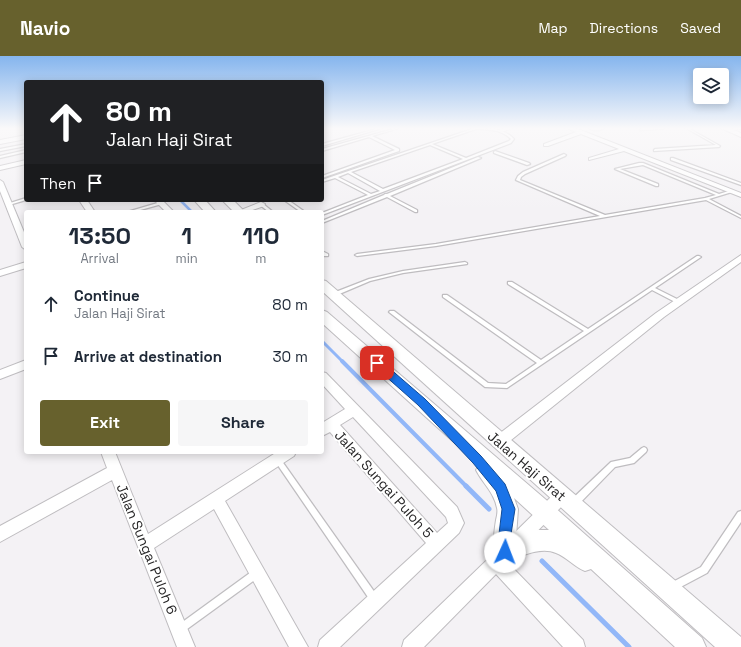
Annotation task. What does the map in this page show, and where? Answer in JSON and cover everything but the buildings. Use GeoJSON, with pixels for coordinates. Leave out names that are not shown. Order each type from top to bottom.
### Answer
{"type":"FeatureCollection","features":[{"type":"Feature","properties":{"kind":"main road"},"geometry":{"type":"LineString","coordinates":[[201,202],[209,210]]}},
{"type":"Feature","properties":{"kind":"main road"},"geometry":{"type":"LineString","coordinates":[[228,202],[238,210]]}},
{"type":"Feature","properties":{"kind":"main road","name":"Jalan Haji Sirat"},"geometry":{"type":"LineString","coordinates":[[324,286],[383,336],[734,647]]}},
{"type":"Feature","properties":{"kind":"main road","name":"Jalan Haji Sirat"},"geometry":{"type":"LineString","coordinates":[[324,317],[545,512],[693,647]]}},
{"type":"Feature","properties":{"kind":"main road"},"geometry":{"type":"LineString","coordinates":[[422,402],[477,459],[501,488],[508,509],[505,534],[500,556]]}},
{"type":"Feature","properties":{"kind":"main road"},"geometry":{"type":"LineString","coordinates":[[500,556],[538,540],[555,540],[575,551],[688,647]]}},
{"type":"Feature","properties":{"kind":"street"},"geometry":{"type":"LineString","coordinates":[[592,159],[604,156]]}},
{"type":"Feature","properties":{"kind":"street"},"geometry":{"type":"LineString","coordinates":[[642,156],[741,195]]}},
{"type":"Feature","properties":{"kind":"street"},"geometry":{"type":"LineString","coordinates":[[0,168],[24,162]]}},
{"type":"Feature","properties":{"kind":"street"},"geometry":{"type":"LineString","coordinates":[[1,186],[9,209],[24,240]]}},
{"type":"Feature","properties":{"kind":"street"},"geometry":{"type":"LineString","coordinates":[[161,202],[168,210]]}},
{"type":"Feature","properties":{"kind":"street"},"geometry":{"type":"LineString","coordinates":[[244,210],[260,202]]}},
{"type":"Feature","properties":{"kind":"street"},"geometry":{"type":"LineString","coordinates":[[500,441],[679,302],[741,258]]}},
{"type":"Feature","properties":{"kind":"street"},"geometry":{"type":"LineString","coordinates":[[0,273],[24,266]]}},
{"type":"Feature","properties":{"kind":"street"},"geometry":{"type":"LineString","coordinates":[[0,374],[24,365]]}},
{"type":"Feature","properties":{"kind":"street"},"geometry":{"type":"LineString","coordinates":[[324,378],[452,512],[456,523],[454,528],[327,647]]}},
{"type":"Feature","properties":{"kind":"street"},"geometry":{"type":"LineString","coordinates":[[326,427],[355,409]]}},
{"type":"Feature","properties":{"kind":"street","name":"Jalan Sungai Puloh 5"},"geometry":{"type":"LineString","coordinates":[[326,427],[437,544]]}},
{"type":"Feature","properties":{"kind":"street","name":"Jalan Sungai Puloh 6"},"geometry":{"type":"LineString","coordinates":[[109,454],[186,647]]}},
{"type":"Feature","properties":{"kind":"street"},"geometry":{"type":"LineString","coordinates":[[145,545],[283,456]]}},
{"type":"Feature","properties":{"kind":"street"},"geometry":{"type":"LineString","coordinates":[[0,534],[115,471]]}},
{"type":"Feature","properties":{"kind":"street"},"geometry":{"type":"LineString","coordinates":[[216,499],[299,647]]}},
{"type":"Feature","properties":{"kind":"street"},"geometry":{"type":"LineString","coordinates":[[410,647],[545,512],[567,500]]}},
{"type":"Feature","properties":{"kind":"street"},"geometry":{"type":"LineString","coordinates":[[500,556],[576,647]]}},
{"type":"Feature","properties":{"kind":"lane"},"geometry":{"type":"LineString","coordinates":[[324,176],[382,156]]}},
{"type":"Feature","properties":{"kind":"lane"},"geometry":{"type":"LineString","coordinates":[[324,180],[394,156]]}},
{"type":"Feature","properties":{"kind":"lane"},"geometry":{"type":"LineString","coordinates":[[456,156],[473,165]]}},
{"type":"Feature","properties":{"kind":"lane"},"geometry":{"type":"LineString","coordinates":[[324,221],[479,156]]}},
{"type":"Feature","properties":{"kind":"lane"},"geometry":{"type":"LineString","coordinates":[[324,213],[371,195],[484,156]]}},
{"type":"Feature","properties":{"kind":"lane"},"geometry":{"type":"LineString","coordinates":[[505,156],[528,164]]}},
{"type":"Feature","properties":{"kind":"lane"},"geometry":{"type":"LineString","coordinates":[[563,156],[524,173],[518,180],[604,216]]}},
{"type":"Feature","properties":{"kind":"lane"},"geometry":{"type":"LineString","coordinates":[[672,159],[741,184]]}},
{"type":"Feature","properties":{"kind":"lane"},"geometry":{"type":"LineString","coordinates":[[657,185],[617,169],[643,164],[720,195]]}},
{"type":"Feature","properties":{"kind":"lane"},"geometry":{"type":"LineString","coordinates":[[348,172],[383,191]]}},
{"type":"Feature","properties":{"kind":"lane"},"geometry":{"type":"LineString","coordinates":[[336,177],[371,195]]}},
{"type":"Feature","properties":{"kind":"lane"},"geometry":{"type":"LineString","coordinates":[[357,255],[436,244],[706,199],[731,191]]}},
{"type":"Feature","properties":{"kind":"lane"},"geometry":{"type":"LineString","coordinates":[[386,195],[416,211]]}},
{"type":"Feature","properties":{"kind":"lane"},"geometry":{"type":"LineString","coordinates":[[706,199],[741,217]]}},
{"type":"Feature","properties":{"kind":"lane"},"geometry":{"type":"LineString","coordinates":[[9,209],[24,200]]}},
{"type":"Feature","properties":{"kind":"lane"},"geometry":{"type":"LineString","coordinates":[[135,210],[157,202]]}},
{"type":"Feature","properties":{"kind":"lane"},"geometry":{"type":"LineString","coordinates":[[260,202],[269,210]]}},
{"type":"Feature","properties":{"kind":"lane"},"geometry":{"type":"LineString","coordinates":[[289,202],[300,210]]}},
{"type":"Feature","properties":{"kind":"lane"},"geometry":{"type":"LineString","coordinates":[[392,312],[487,384],[508,386],[699,257]]}},
{"type":"Feature","properties":{"kind":"lane"},"geometry":{"type":"LineString","coordinates":[[334,294],[369,280],[390,275],[465,263]]}},
{"type":"Feature","properties":{"kind":"lane"},"geometry":{"type":"LineString","coordinates":[[510,283],[588,331]]}},
{"type":"Feature","properties":{"kind":"lane"},"geometry":{"type":"LineString","coordinates":[[652,288],[679,302]]}},
{"type":"Feature","properties":{"kind":"lane"},"geometry":{"type":"LineString","coordinates":[[445,296],[541,363]]}},
{"type":"Feature","properties":{"kind":"lane"},"geometry":{"type":"LineString","coordinates":[[567,500],[613,464],[632,461],[644,450]]}},
{"type":"Feature","properties":{"kind":"lane"},"geometry":{"type":"LineString","coordinates":[[283,456],[376,602]]}},
{"type":"Feature","properties":{"kind":"lane"},"geometry":{"type":"LineString","coordinates":[[668,589],[704,570],[741,515]]}},
{"type":"Feature","properties":{"kind":"lane"},"geometry":{"type":"LineString","coordinates":[[179,630],[257,572]]}},
{"type":"Feature","properties":{"kind":"waterway"},"geometry":{"type":"LineString","coordinates":[[182,202],[190,210]]}},
{"type":"Feature","properties":{"kind":"waterway"},"geometry":{"type":"LineString","coordinates":[[324,343],[342,361]]}},
{"type":"Feature","properties":{"kind":"waterway"},"geometry":{"type":"LineString","coordinates":[[342,361],[467,487]]}},
{"type":"Feature","properties":{"kind":"waterway"},"geometry":{"type":"LineString","coordinates":[[467,487],[489,509]]}},
{"type":"Feature","properties":{"kind":"waterway"},"geometry":{"type":"LineString","coordinates":[[542,561],[629,647]]}},
{"type":"Feature","properties":{"kind":"route"},"geometry":{"type":"LineString","coordinates":[[377,363],[422,402],[477,459],[501,488],[508,509],[505,534],[505,552]]}}]}
